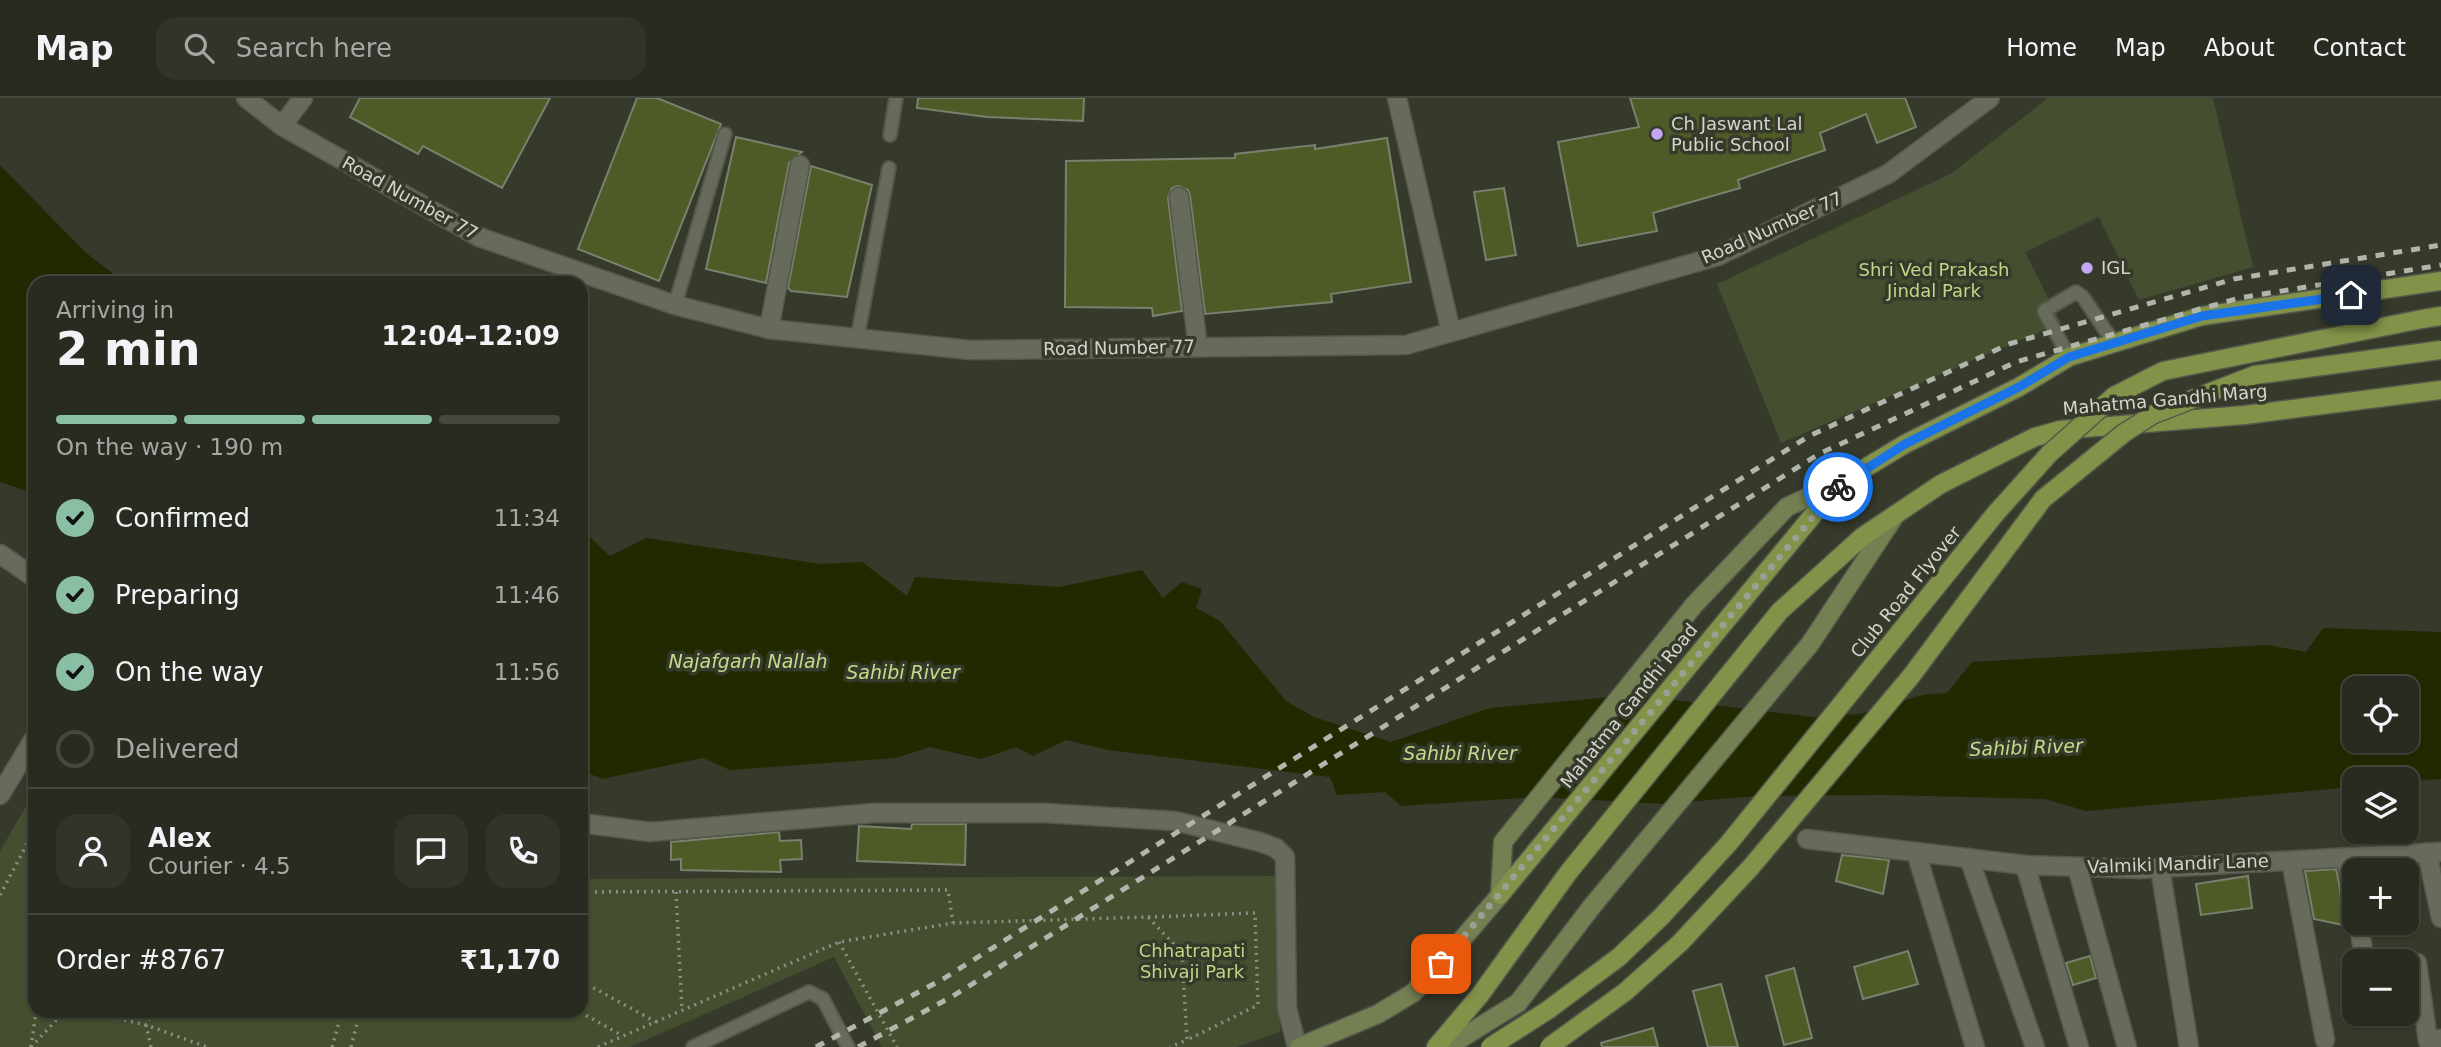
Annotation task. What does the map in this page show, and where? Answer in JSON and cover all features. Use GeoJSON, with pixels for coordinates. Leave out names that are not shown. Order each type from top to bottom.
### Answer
{"type":"FeatureCollection","features":[{"type":"Feature","properties":{"kind":"main road"},"geometry":{"type":"LineString","coordinates":[[1298,1047],[1378,1014],[1413,993],[1441,964],[1500,895],[1503,842],[1673,631],[1787,507],[1853,476],[1905,444],[2019,387],[2069,357],[2202,316],[2441,281]]}},
{"type":"Feature","properties":{"kind":"main road","name":"Club Road Flyover"},"geometry":{"type":"LineString","coordinates":[[1490,1047],[1548,1010],[1619,957],[1662,916],[1729,843],[1996,513],[2049,454],[2114,396],[2163,371],[2441,316]]}},
{"type":"Feature","properties":{"kind":"main road"},"geometry":{"type":"LineString","coordinates":[[1549,1047],[1634,984],[1680,943],[1751,867],[1912,675],[2043,499],[2107,446],[2154,414],[2255,375],[2441,350]]}},
{"type":"Feature","properties":{"kind":"main road","name":"Mahatma Gandhi Marg"},"geometry":{"type":"LineString","coordinates":[[1436,1047],[1480,995],[1568,873],[1780,611],[1862,537],[1941,484],[2035,437],[2060,430],[2245,415],[2441,390]]}},
{"type":"Feature","properties":{"kind":"main road","name":"Mahatma Gandhi Road"},"geometry":{"type":"LineString","coordinates":[[1500,895],[1832,492],[1853,476]]}},
{"type":"Feature","properties":{"kind":"main road"},"geometry":{"type":"LineString","coordinates":[[1447,1047],[1518,1003],[1593,905],[1810,644],[1896,514]]}},
{"type":"Feature","properties":{"kind":"street","name":"Road Number 77"},"geometry":{"type":"LineString","coordinates":[[246,98],[282,126],[479,237],[675,305],[769,329],[970,350],[1406,345],[1718,256],[1888,174],[1990,98]]}},
{"type":"Feature","properties":{"kind":"street"},"geometry":{"type":"LineString","coordinates":[[282,126],[303,98]]}},
{"type":"Feature","properties":{"kind":"street"},"geometry":{"type":"LineString","coordinates":[[1397,98],[1451,332]]}},
{"type":"Feature","properties":{"kind":"street"},"geometry":{"type":"LineString","coordinates":[[769,329],[800,165]]}},
{"type":"Feature","properties":{"kind":"street"},"geometry":{"type":"LineString","coordinates":[[1179,197],[1198,347]]}},
{"type":"Feature","properties":{"kind":"street"},"geometry":{"type":"LineString","coordinates":[[0,555],[28,573]]}},
{"type":"Feature","properties":{"kind":"street"},"geometry":{"type":"LineString","coordinates":[[0,795],[28,749]]}},
{"type":"Feature","properties":{"kind":"street"},"geometry":{"type":"LineString","coordinates":[[588,824],[650,832],[873,813],[1045,813],[1175,821],[1260,842],[1276,848],[1284,857],[1287,1008],[1298,1047]]}},
{"type":"Feature","properties":{"kind":"street","name":"Valmiki Mandir Lane"},"geometry":{"type":"LineString","coordinates":[[1807,839],[2025,865],[2077,867],[2160,868],[2342,859]]}},
{"type":"Feature","properties":{"kind":"street"},"geometry":{"type":"LineString","coordinates":[[1916,852],[1975,1047]]}},
{"type":"Feature","properties":{"kind":"street"},"geometry":{"type":"LineString","coordinates":[[2434,853],[2441,918]]}},
{"type":"Feature","properties":{"kind":"street","name":"Valmiki Mandir Lane"},"geometry":{"type":"LineString","coordinates":[[2361,858],[2434,853]]}},
{"type":"Feature","properties":{"kind":"street"},"geometry":{"type":"LineString","coordinates":[[1969,858],[2035,1047]]}},
{"type":"Feature","properties":{"kind":"street"},"geometry":{"type":"LineString","coordinates":[[2291,861],[2325,1041]]}},
{"type":"Feature","properties":{"kind":"street"},"geometry":{"type":"LineString","coordinates":[[2025,865],[2079,1047]]}},
{"type":"Feature","properties":{"kind":"street"},"geometry":{"type":"LineString","coordinates":[[2077,867],[2127,1047]]}},
{"type":"Feature","properties":{"kind":"street"},"geometry":{"type":"LineString","coordinates":[[2160,868],[2189,1047]]}},
{"type":"Feature","properties":{"kind":"street"},"geometry":{"type":"LineString","coordinates":[[2419,977],[2428,1041],[2441,1039]]}},
{"type":"Feature","properties":{"kind":"lane"},"geometry":{"type":"LineString","coordinates":[[890,135],[895,98]]}},
{"type":"Feature","properties":{"kind":"lane"},"geometry":{"type":"LineString","coordinates":[[675,305],[725,134]]}},
{"type":"Feature","properties":{"kind":"lane"},"geometry":{"type":"LineString","coordinates":[[857,340],[889,169]]}},
{"type":"Feature","properties":{"kind":"lane"},"geometry":{"type":"LineString","coordinates":[[2069,357],[2044,311],[2069,294],[2076,292],[2083,297],[2114,343]]}},
{"type":"Feature","properties":{"kind":"lane"},"geometry":{"type":"LineString","coordinates":[[693,1047],[809,992],[817,993],[823,999],[848,1047]]}},
{"type":"Feature","properties":{"kind":"path"},"geometry":{"type":"LineString","coordinates":[[0,895],[28,843]]}},
{"type":"Feature","properties":{"kind":"path"},"geometry":{"type":"LineString","coordinates":[[588,892],[948,890],[953,923]]}},
{"type":"Feature","properties":{"kind":"path"},"geometry":{"type":"LineString","coordinates":[[676,892],[682,1010]]}},
{"type":"Feature","properties":{"kind":"path"},"geometry":{"type":"LineString","coordinates":[[598,1047],[839,942],[953,923],[1255,913],[1258,1005],[1170,1047]]}},
{"type":"Feature","properties":{"kind":"path"},"geometry":{"type":"LineString","coordinates":[[1148,917],[1182,953],[1186,1040]]}},
{"type":"Feature","properties":{"kind":"path"},"geometry":{"type":"LineString","coordinates":[[839,942],[897,1047]]}},
{"type":"Feature","properties":{"kind":"path"},"geometry":{"type":"LineString","coordinates":[[588,985],[656,1022]]}},
{"type":"Feature","properties":{"kind":"path"},"geometry":{"type":"LineString","coordinates":[[588,1016],[623,1036]]}},
{"type":"Feature","properties":{"kind":"path"},"geometry":{"type":"LineString","coordinates":[[31,1047],[35,1018]]}},
{"type":"Feature","properties":{"kind":"path"},"geometry":{"type":"LineString","coordinates":[[31,1047],[58,1018]]}},
{"type":"Feature","properties":{"kind":"path"},"geometry":{"type":"LineString","coordinates":[[116,1018],[146,1025],[206,1047]]}},
{"type":"Feature","properties":{"kind":"path"},"geometry":{"type":"LineString","coordinates":[[149,1018],[146,1025],[151,1047]]}},
{"type":"Feature","properties":{"kind":"path"},"geometry":{"type":"LineString","coordinates":[[332,1047],[340,1018]]}},
{"type":"Feature","properties":{"kind":"path"},"geometry":{"type":"LineString","coordinates":[[351,1047],[358,1018]]}},
{"type":"Feature","properties":{"kind":"green space","name":"Shri Ved Prakash Jindal Park"},"geometry":{"type":"Polygon","coordinates":[[[2048,98],[2213,98],[2253,267],[2139,300],[2099,217],[2025,252],[2061,323],[1781,443],[1717,284],[1952,173],[2048,98]]]}},
{"type":"Feature","properties":{"kind":"green space","name":"Chhatrapati Shivaji Park"},"geometry":{"type":"Polygon","coordinates":[[[28,803],[28,1018],[588,1018],[588,879],[1276,876],[1280,1032],[1237,1047],[882,1047],[834,957],[630,1047],[0,1047],[0,851],[28,803]]]}},
{"type":"Feature","properties":{"kind":"water"},"geometry":{"type":"Polygon","coordinates":[[[0,165],[85,252],[116,276],[28,276],[28,492],[0,482],[0,165]]]}},
{"type":"Feature","properties":{"kind":"water","name":"Najafgarh Nallah"},"geometry":{"type":"Polygon","coordinates":[[[588,536],[610,556],[646,538],[821,564],[862,562],[907,596],[915,577],[1059,587],[1142,570],[1163,598],[1182,582],[1202,589],[1196,608],[1220,621],[1286,701],[1314,717],[1391,742],[1490,708],[1632,695],[1814,717],[1860,714],[1923,695],[1947,693],[1972,662],[2268,645],[2306,652],[2323,628],[2441,632],[2441,779],[2419,781],[2419,767],[2342,767],[2342,788],[2086,811],[2045,799],[1887,795],[1755,796],[1665,804],[1537,797],[1401,806],[1385,792],[1337,795],[1330,777],[1108,750],[1066,740],[1033,756],[1016,747],[981,759],[930,747],[896,758],[730,770],[703,758],[602,779],[588,773],[588,536]]]}},
{"type":"Feature","properties":{"kind":"building"},"geometry":{"type":"Polygon","coordinates":[[[360,98],[550,98],[502,188],[423,146],[418,154],[350,117],[360,98]]]}},
{"type":"Feature","properties":{"kind":"building"},"geometry":{"type":"Polygon","coordinates":[[[637,98],[657,98],[721,124],[659,281],[578,249],[637,98]]]}},
{"type":"Feature","properties":{"kind":"building"},"geometry":{"type":"Polygon","coordinates":[[[918,98],[1084,98],[1083,121],[987,117],[917,108],[918,98]]]}},
{"type":"Feature","properties":{"kind":"building"},"geometry":{"type":"Polygon","coordinates":[[[1630,98],[1905,98],[1916,127],[1877,143],[1866,114],[1820,133],[1825,150],[1738,180],[1740,188],[1653,213],[1657,231],[1578,246],[1558,142],[1639,127],[1630,98]]]}},
{"type":"Feature","properties":{"kind":"building"},"geometry":{"type":"Polygon","coordinates":[[[736,137],[802,152],[789,163],[766,283],[706,269],[736,137]]]}},
{"type":"Feature","properties":{"kind":"building"},"geometry":{"type":"Polygon","coordinates":[[[1387,138],[1411,282],[1331,294],[1332,302],[1205,314],[1190,196],[1188,190],[1178,186],[1172,188],[1168,198],[1182,311],[1153,316],[1152,308],[1065,307],[1066,161],[1235,158],[1235,154],[1315,145],[1315,149],[1387,138]]]}},
{"type":"Feature","properties":{"kind":"building"},"geometry":{"type":"Polygon","coordinates":[[[811,166],[872,185],[847,297],[791,291],[788,288],[811,166]]]}},
{"type":"Feature","properties":{"kind":"building"},"geometry":{"type":"Polygon","coordinates":[[[1504,188],[1516,255],[1486,260],[1474,192],[1504,188]]]}},
{"type":"Feature","properties":{"kind":"building"},"geometry":{"type":"Polygon","coordinates":[[[912,824],[966,824],[965,865],[857,861],[859,826],[911,829],[912,824]]]}},
{"type":"Feature","properties":{"kind":"building"},"geometry":{"type":"Polygon","coordinates":[[[779,832],[780,841],[801,840],[802,859],[780,860],[781,872],[681,870],[681,859],[671,860],[671,842],[779,832]]]}},
{"type":"Feature","properties":{"kind":"building"},"geometry":{"type":"Polygon","coordinates":[[[1842,855],[1889,860],[1883,894],[1836,881],[1842,855]]]}},
{"type":"Feature","properties":{"kind":"building"},"geometry":{"type":"Polygon","coordinates":[[[2336,869],[2342,925],[2314,919],[2305,871],[2336,869]]]}},
{"type":"Feature","properties":{"kind":"building"},"geometry":{"type":"Polygon","coordinates":[[[2248,876],[2252,908],[2201,915],[2196,884],[2248,876]]]}},
{"type":"Feature","properties":{"kind":"building"},"geometry":{"type":"Polygon","coordinates":[[[1908,951],[1918,984],[1863,999],[1854,967],[1908,951]]]}},
{"type":"Feature","properties":{"kind":"building"},"geometry":{"type":"Polygon","coordinates":[[[2090,956],[2096,978],[2073,985],[2066,963],[2090,956]]]}},
{"type":"Feature","properties":{"kind":"building"},"geometry":{"type":"Polygon","coordinates":[[[1794,968],[1812,1038],[1784,1045],[1766,976],[1794,968]]]}},
{"type":"Feature","properties":{"kind":"building"},"geometry":{"type":"Polygon","coordinates":[[[1721,984],[1738,1047],[1708,1047],[1693,991],[1721,984]]]}},
{"type":"Feature","properties":{"kind":"building"},"geometry":{"type":"Polygon","coordinates":[[[1653,1028],[1658,1047],[1602,1047],[1601,1043],[1653,1028]]]}},
{"type":"Feature","properties":{"kind":"railway"},"geometry":{"type":"LineString","coordinates":[[816,1047],[943,979],[1809,436],[2009,344],[2234,279],[2441,245]]}},
{"type":"Feature","properties":{"kind":"railway"},"geometry":{"type":"LineString","coordinates":[[858,1047],[953,996],[1819,454],[2016,362],[2239,298],[2441,265]]}},
{"type":"Feature","properties":{"kind":"way so far"},"geometry":{"type":"LineString","coordinates":[[1441,964],[1838,487]]}},
{"type":"Feature","properties":{"kind":"place","name":"Ch Jaswant Lal Public School"},"geometry":{"type":"Point","coordinates":[1657,134]}},
{"type":"Feature","properties":{"kind":"place","name":"IGL"},"geometry":{"type":"Point","coordinates":[2087,268]}},
{"type":"Feature","properties":{"kind":"route"},"geometry":{"type":"LineString","coordinates":[[1838,487],[1905,444],[2019,387],[2069,357],[2202,316],[2351,295]]}},
{"type":"Feature","properties":{"kind":"water label","name":"Sahibi River"},"geometry":{"type":"Point","coordinates":[903,672]}},
{"type":"Feature","properties":{"kind":"water label","name":"Sahibi River"},"geometry":{"type":"Point","coordinates":[2026,747]}},
{"type":"Feature","properties":{"kind":"water label","name":"Sahibi River"},"geometry":{"type":"Point","coordinates":[1460,753]}}]}
